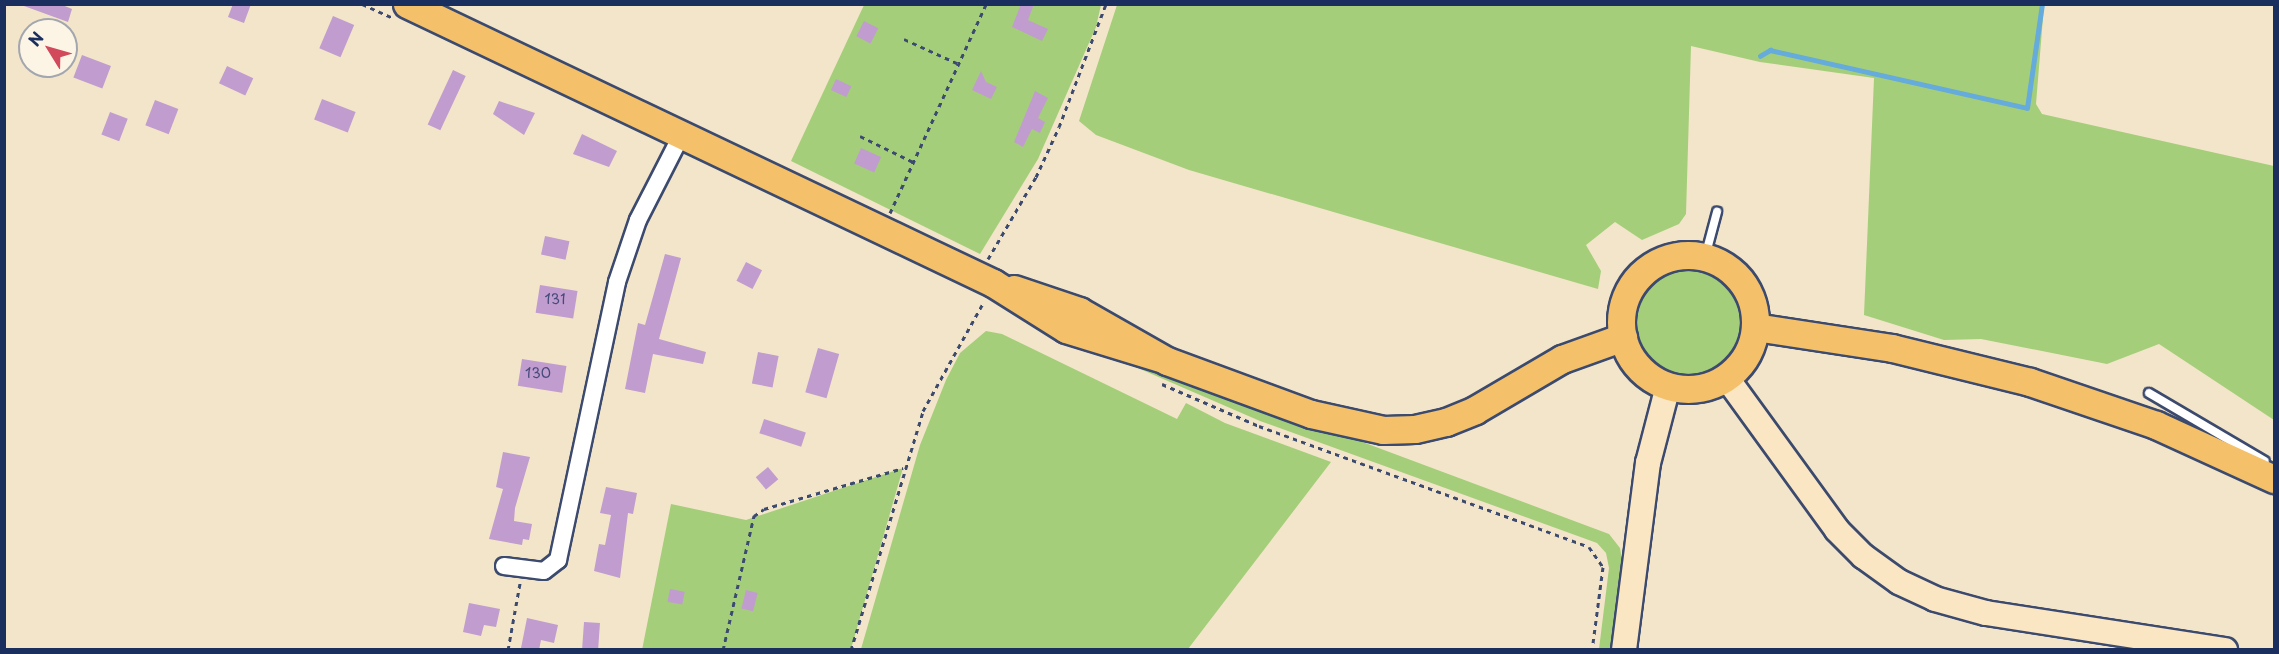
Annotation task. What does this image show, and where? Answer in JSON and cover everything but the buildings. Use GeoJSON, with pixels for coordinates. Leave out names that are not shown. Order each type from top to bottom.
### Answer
{"type":"FeatureCollection","features":[{"type":"Feature","properties":{"kind":"main road"},"geometry":{"type":"LineString","coordinates":[[404,13],[681,136],[986,280],[1067,306],[1159,370],[1311,414],[1399,431],[1430,427],[1461,417],[1562,359],[1623,337]]}},
{"type":"Feature","properties":{"kind":"main road"},"geometry":{"type":"LineString","coordinates":[[1705,257],[1729,268],[1743,283],[1754,307],[1755,327],[1748,352],[1726,376],[1698,388],[1668,386],[1639,367],[1623,337],[1624,302],[1642,273],[1669,258],[1705,257]]}},
{"type":"Feature","properties":{"kind":"main road"},"geometry":{"type":"LineString","coordinates":[[1755,327],[1892,348],[2030,382],[2156,425],[2274,479]]}},
{"type":"Feature","properties":{"kind":"main road"},"geometry":{"type":"LineString","coordinates":[[1726,376],[1837,530],[1863,556],[1899,582],[1935,599],[1977,611],[2225,650]]}},
{"type":"Feature","properties":{"kind":"main road"},"geometry":{"type":"LineString","coordinates":[[1624,650],[1648,463],[1668,386]]}},
{"type":"Feature","properties":{"kind":"street"},"geometry":{"type":"LineString","coordinates":[[504,566],[544,571],[553,567],[561,552],[617,282],[638,220],[681,136]]}},
{"type":"Feature","properties":{"kind":"lane"},"geometry":{"type":"LineString","coordinates":[[1705,257],[1717,212]]}},
{"type":"Feature","properties":{"kind":"lane"},"geometry":{"type":"LineString","coordinates":[[2148,393],[2274,467]]}},
{"type":"Feature","properties":{"kind":"path"},"geometry":{"type":"LineString","coordinates":[[362,4],[404,13]]}},
{"type":"Feature","properties":{"kind":"path"},"geometry":{"type":"LineString","coordinates":[[881,232],[986,4]]}},
{"type":"Feature","properties":{"kind":"path"},"geometry":{"type":"LineString","coordinates":[[851,650],[903,468],[923,411],[1036,177],[1088,58],[1107,4]]}},
{"type":"Feature","properties":{"kind":"path"},"geometry":{"type":"LineString","coordinates":[[904,39],[959,64]]}},
{"type":"Feature","properties":{"kind":"path"},"geometry":{"type":"LineString","coordinates":[[860,136],[913,162]]}},
{"type":"Feature","properties":{"kind":"path"},"geometry":{"type":"LineString","coordinates":[[1159,370],[1259,426],[1589,547],[1603,567],[1592,650]]}},
{"type":"Feature","properties":{"kind":"path"},"geometry":{"type":"LineString","coordinates":[[723,650],[754,516],[764,509],[903,468]]}},
{"type":"Feature","properties":{"kind":"path"},"geometry":{"type":"LineString","coordinates":[[508,650],[523,569]]}},
{"type":"Feature","properties":{"kind":"green space"},"geometry":{"type":"Polygon","coordinates":[[[864,5],[1101,5],[1096,27],[1038,159],[980,254],[791,161],[864,5]]]}},
{"type":"Feature","properties":{"kind":"green space"},"geometry":{"type":"Polygon","coordinates":[[[1117,5],[2044,5],[2036,104],[2042,114],[2274,166],[2274,420],[2159,344],[2107,364],[1981,339],[1944,340],[1864,315],[1874,78],[1760,62],[1691,46],[1686,214],[1679,224],[1642,240],[1615,222],[1586,245],[1601,271],[1598,289],[1189,170],[1096,135],[1079,121],[1117,5]]]}},
{"type":"Feature","properties":{"kind":"green space"},"geometry":{"type":"Polygon","coordinates":[[[1688,269],[1708,273],[1725,285],[1737,302],[1741,322],[1737,342],[1725,359],[1708,371],[1688,375],[1668,371],[1651,359],[1639,342],[1635,322],[1639,302],[1651,285],[1668,273],[1688,269]]]}},
{"type":"Feature","properties":{"kind":"green space"},"geometry":{"type":"Polygon","coordinates":[[[986,331],[1002,334],[1177,419],[1186,403],[1225,423],[1331,462],[1188,649],[861,649],[920,445],[946,380],[960,353],[986,331]]]}},
{"type":"Feature","properties":{"kind":"green space"},"geometry":{"type":"Polygon","coordinates":[[[1094,349],[1135,357],[1609,534],[1620,548],[1624,571],[1613,649],[1599,649],[1609,568],[1606,553],[1597,543],[1260,421],[1094,349]]]}},
{"type":"Feature","properties":{"kind":"green space"},"geometry":{"type":"Polygon","coordinates":[[[903,468],[851,649],[642,650],[671,504],[746,520],[903,468]]]}},
{"type":"Feature","properties":{"kind":"waterway"},"geometry":{"type":"LineString","coordinates":[[1760,56],[1770,50],[2027,108],[2042,4]]}}]}
